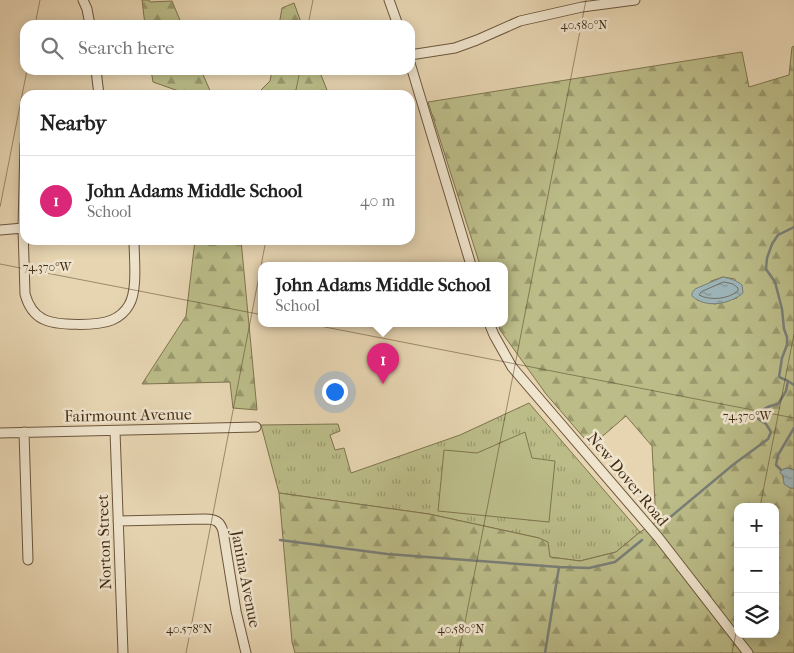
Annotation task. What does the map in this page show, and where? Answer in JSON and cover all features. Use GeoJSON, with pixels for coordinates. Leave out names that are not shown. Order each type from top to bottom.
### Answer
{"type":"FeatureCollection","features":[{"type":"Feature","properties":{"kind":"street"},"geometry":{"type":"LineString","coordinates":[[83,0],[89,20]]}},
{"type":"Feature","properties":{"kind":"street"},"geometry":{"type":"LineString","coordinates":[[389,0],[396,20]]}},
{"type":"Feature","properties":{"kind":"street"},"geometry":{"type":"LineString","coordinates":[[415,54],[455,48],[520,21],[582,4],[635,0]]}},
{"type":"Feature","properties":{"kind":"street"},"geometry":{"type":"LineString","coordinates":[[97,75],[98,90]]}},
{"type":"Feature","properties":{"kind":"street"},"geometry":{"type":"LineString","coordinates":[[414,75],[470,262]]}},
{"type":"Feature","properties":{"kind":"street"},"geometry":{"type":"LineString","coordinates":[[0,230],[20,228]]}},
{"type":"Feature","properties":{"kind":"street"},"geometry":{"type":"LineString","coordinates":[[24,245],[28,302],[31,308],[42,318],[56,324],[103,323],[114,320],[125,310],[130,304],[134,290],[134,245]]}},
{"type":"Feature","properties":{"kind":"street","name":"New Dover Road"},"geometry":{"type":"LineString","coordinates":[[491,327],[512,367],[658,537],[748,653]]}},
{"type":"Feature","properties":{"kind":"street","name":"Fairmount Avenue"},"geometry":{"type":"LineString","coordinates":[[0,433],[256,427]]}},
{"type":"Feature","properties":{"kind":"street","name":"Norton Street"},"geometry":{"type":"LineString","coordinates":[[115,431],[122,653]]}},
{"type":"Feature","properties":{"kind":"street"},"geometry":{"type":"LineString","coordinates":[[24,432],[28,560]]}},
{"type":"Feature","properties":{"kind":"street","name":"Janina Avenue"},"geometry":{"type":"LineString","coordinates":[[118,521],[205,519],[219,522],[223,531],[236,611],[246,653]]}},
{"type":"Feature","properties":{"kind":"green space"},"geometry":{"type":"Polygon","coordinates":[[[142,0],[149,0],[150,2],[172,1],[180,20],[144,20],[142,0]]]}},
{"type":"Feature","properties":{"kind":"green space"},"geometry":{"type":"Polygon","coordinates":[[[294,3],[300,20],[280,20],[282,8],[294,3]]]}},
{"type":"Feature","properties":{"kind":"green space"},"geometry":{"type":"Polygon","coordinates":[[[794,46],[794,470],[787,468],[781,470],[784,481],[790,488],[794,488],[794,653],[295,653],[292,642],[279,493],[429,514],[539,538],[548,542],[550,557],[580,561],[616,552],[640,532],[656,522],[652,446],[626,416],[591,446],[546,394],[500,330],[499,327],[508,327],[508,262],[479,262],[428,102],[742,52],[749,87],[789,75],[792,47],[794,46]],[[723,277],[711,281],[697,300],[715,304],[737,298],[735,279],[723,277]]]}},
{"type":"Feature","properties":{"kind":"green space"},"geometry":{"type":"Polygon","coordinates":[[[152,75],[203,75],[210,90],[176,90],[153,82],[152,75]]]}},
{"type":"Feature","properties":{"kind":"green space"},"geometry":{"type":"Polygon","coordinates":[[[271,75],[321,75],[327,90],[261,90],[270,81],[271,75]]]}},
{"type":"Feature","properties":{"kind":"green space"},"geometry":{"type":"Polygon","coordinates":[[[194,245],[241,245],[257,410],[233,408],[230,382],[142,384],[186,316],[194,245]]]}},
{"type":"Feature","properties":{"kind":"green space"},"geometry":{"type":"Polygon","coordinates":[[[529,403],[640,532],[616,552],[580,561],[549,557],[539,538],[429,514],[279,493],[261,425],[338,424],[340,431],[330,435],[335,450],[344,448],[351,473],[460,435],[529,403]]]}},
{"type":"Feature","properties":{"kind":"green space"},"geometry":{"type":"Polygon","coordinates":[[[525,432],[532,458],[555,461],[549,522],[438,511],[444,450],[477,453],[525,432]]]}},
{"type":"Feature","properties":{"kind":"water"},"geometry":{"type":"Polygon","coordinates":[[[723,277],[742,285],[743,293],[732,300],[718,304],[704,303],[692,296],[695,289],[723,277]]]}},
{"type":"Feature","properties":{"kind":"water"},"geometry":{"type":"Polygon","coordinates":[[[787,468],[794,470],[794,488],[784,484],[783,475],[780,473],[781,470],[787,468]]]}},
{"type":"Feature","properties":{"kind":"waterway"},"geometry":{"type":"LineString","coordinates":[[662,524],[734,464],[768,439],[771,432],[766,424],[757,418],[763,410],[778,404],[786,391],[788,381],[779,377],[782,358],[787,345],[787,337],[775,282],[766,269],[767,258],[772,244],[778,235],[794,227]]}},
{"type":"Feature","properties":{"kind":"waterway"},"geometry":{"type":"LineString","coordinates":[[788,381],[794,385]]}},
{"type":"Feature","properties":{"kind":"waterway"},"geometry":{"type":"LineString","coordinates":[[781,470],[776,465],[778,455],[794,428]]}},
{"type":"Feature","properties":{"kind":"waterway"},"geometry":{"type":"LineString","coordinates":[[280,540],[387,554],[589,568],[615,562],[642,540]]}},
{"type":"Feature","properties":{"kind":"waterway"},"geometry":{"type":"LineString","coordinates":[[545,653],[559,567]]}},
{"type":"Feature","properties":{"kind":"place","name":"John Adams Middle School"},"geometry":{"type":"Point","coordinates":[383,384]}}]}
